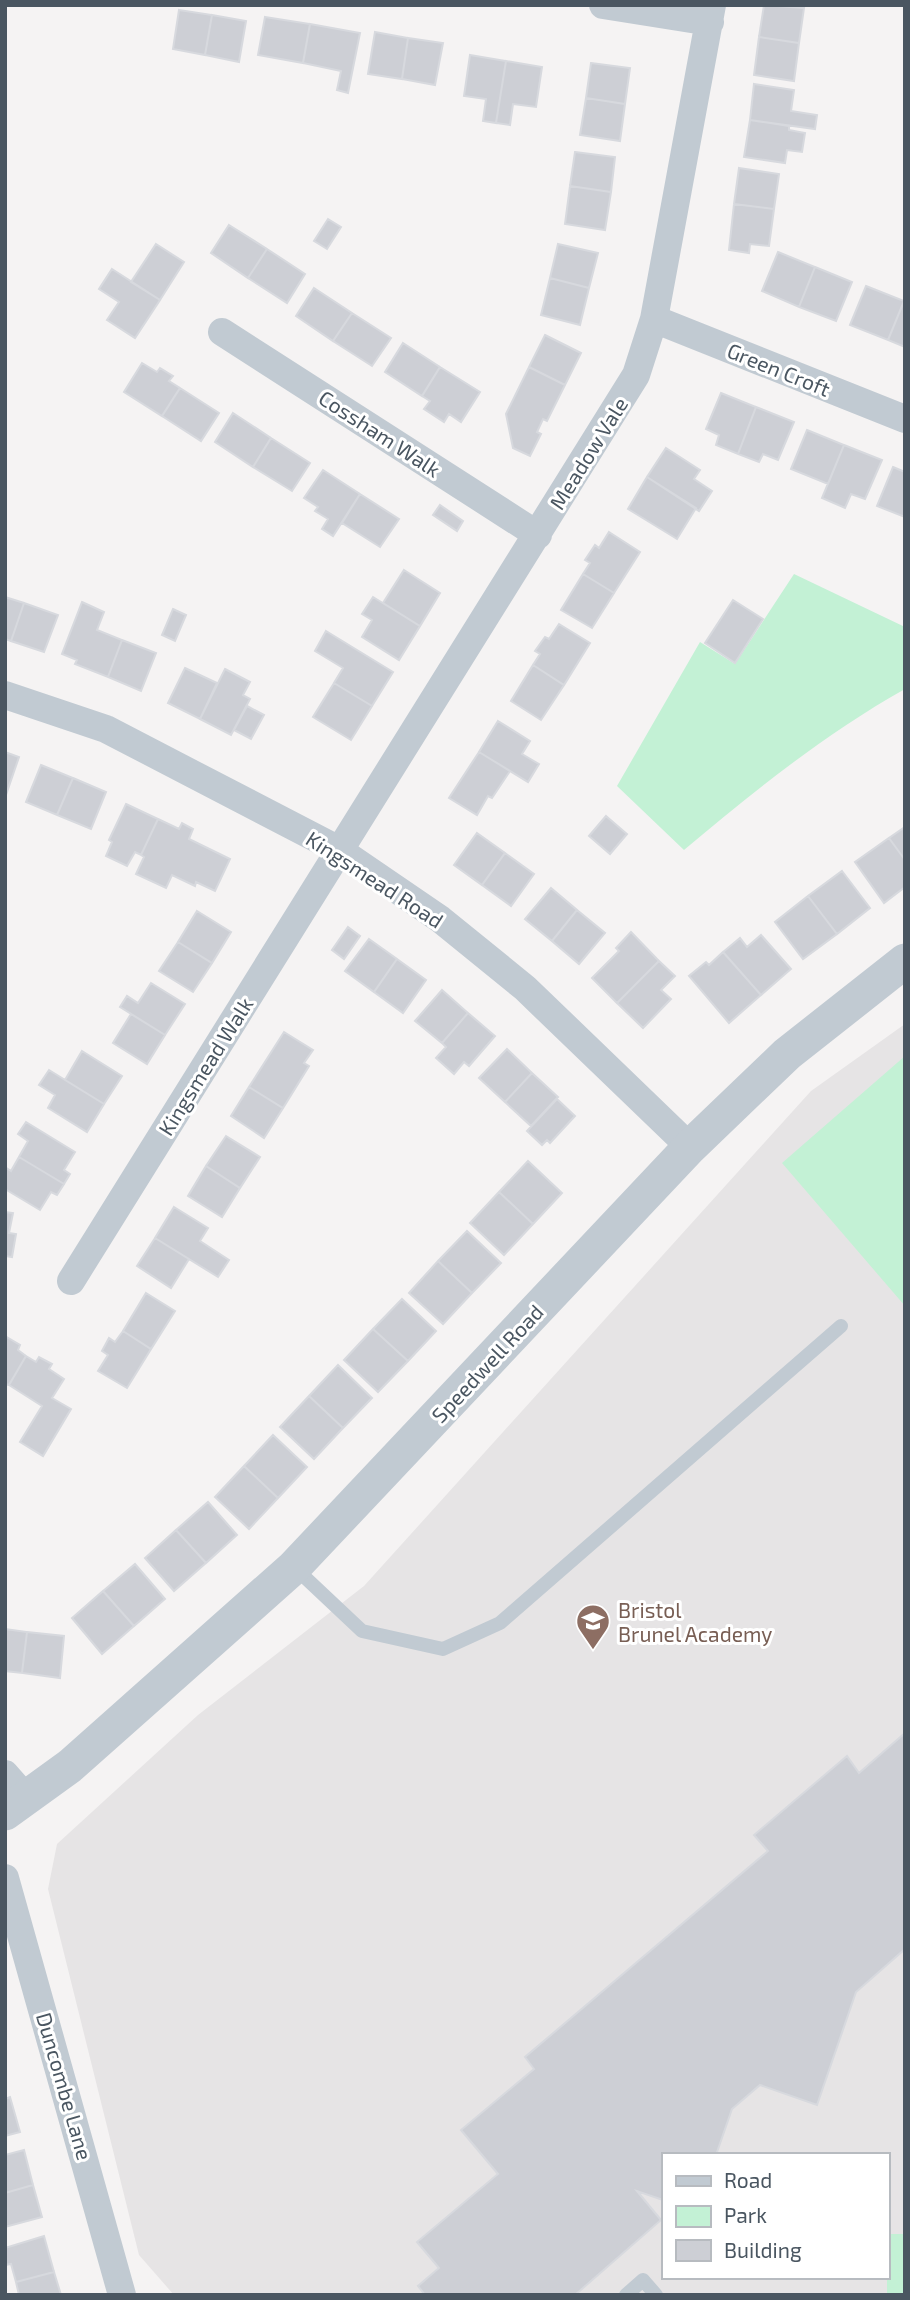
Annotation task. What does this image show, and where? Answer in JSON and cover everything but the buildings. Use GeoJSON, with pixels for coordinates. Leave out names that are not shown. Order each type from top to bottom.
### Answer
{"type":"FeatureCollection","features":[{"type":"Feature","properties":{"kind":"street"},"geometry":{"type":"LineString","coordinates":[[603,5],[711,14]]}},
{"type":"Feature","properties":{"kind":"street","name":"Meadow Vale"},"geometry":{"type":"LineString","coordinates":[[339,850],[636,375],[654,318],[711,14]]}},
{"type":"Feature","properties":{"kind":"street","name":"Green Croft"},"geometry":{"type":"LineString","coordinates":[[654,318],[905,419]]}},
{"type":"Feature","properties":{"kind":"street","name":"Cossham Walk"},"geometry":{"type":"LineString","coordinates":[[222,332],[538,535]]}},
{"type":"Feature","properties":{"kind":"street","name":"Kingsmead Road"},"geometry":{"type":"LineString","coordinates":[[5,695],[106,729],[339,850],[440,919],[525,988],[690,1147]]}},
{"type":"Feature","properties":{"kind":"street","name":"Kingsmead Walk"},"geometry":{"type":"LineString","coordinates":[[71,1281],[339,850]]}},
{"type":"Feature","properties":{"kind":"street","name":"Speedwell Road"},"geometry":{"type":"LineString","coordinates":[[5,1837],[16,1829],[70,1766],[294,1567],[690,1147],[787,1054],[905,961]]}},
{"type":"Feature","properties":{"kind":"street","name":"Speedwell Road"},"geometry":{"type":"LineString","coordinates":[[12,1795],[70,1766]]}},
{"type":"Feature","properties":{"kind":"street","name":"Duncombe Lane"},"geometry":{"type":"LineString","coordinates":[[5,1878],[122,2295]]}},
{"type":"Feature","properties":{"kind":"lane"},"geometry":{"type":"LineString","coordinates":[[294,1567],[362,1631],[443,1650],[500,1623],[841,1326]]}},
{"type":"Feature","properties":{"kind":"lane"},"geometry":{"type":"LineString","coordinates":[[626,2295],[643,2280],[656,2295]]}},
{"type":"Feature","properties":{"kind":"shaded area","name":"Bristol Brunel Academy"},"geometry":{"type":"Polygon","coordinates":[[[905,1024],[905,2295],[174,2295],[139,2255],[48,1889],[57,1844],[198,1715],[364,1586],[811,1091],[905,1024]]]}},
{"type":"Feature","properties":{"kind":"green space"},"geometry":{"type":"Polygon","coordinates":[[[794,574],[905,627],[905,689],[875,706],[791,764],[684,850],[617,786],[700,642],[735,664],[794,574]]]}},
{"type":"Feature","properties":{"kind":"green space"},"geometry":{"type":"Polygon","coordinates":[[[905,1056],[905,1306],[782,1163],[905,1056]]]}},
{"type":"Feature","properties":{"kind":"green space"},"geometry":{"type":"Polygon","coordinates":[[[889,2234],[905,2234],[905,2295],[887,2295],[889,2234]]]}},
{"type":"Feature","properties":{"kind":"place","name":"Bristol Brunel Academy"},"geometry":{"type":"Point","coordinates":[593,1651]}}]}
